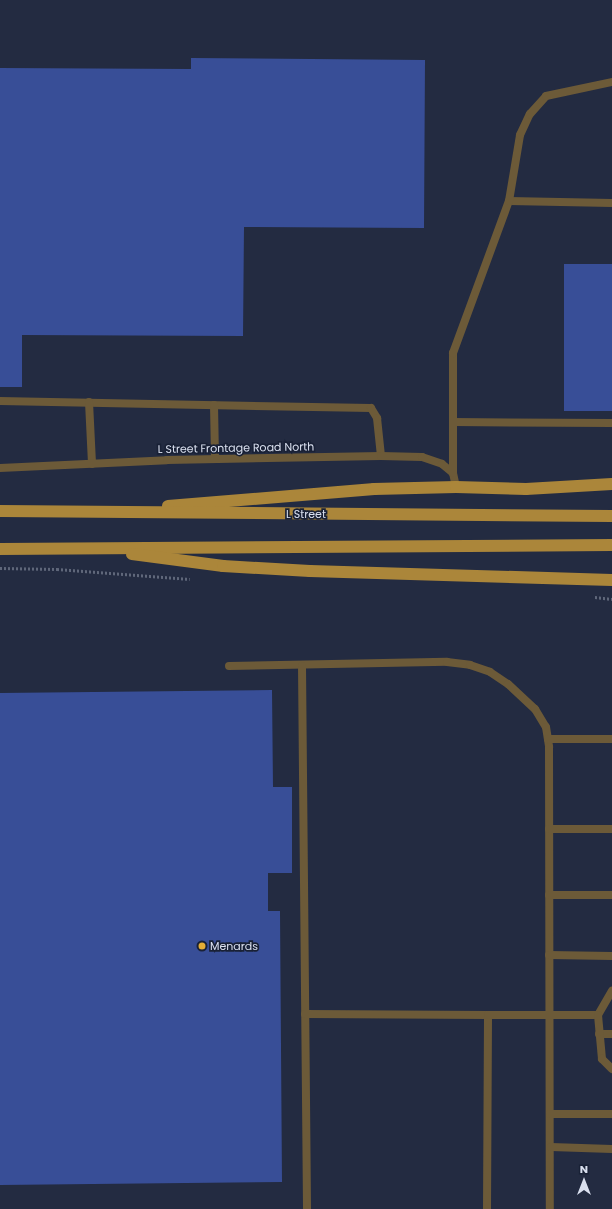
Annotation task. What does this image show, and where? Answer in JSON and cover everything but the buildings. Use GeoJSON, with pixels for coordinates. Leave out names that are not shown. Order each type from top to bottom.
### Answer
{"type":"FeatureCollection","features":[{"type":"Feature","properties":{"kind":"main road"},"geometry":{"type":"LineString","coordinates":[[103,512],[283,495],[456,487],[526,489],[612,484]]}},
{"type":"Feature","properties":{"kind":"main road","name":"L Street"},"geometry":{"type":"LineString","coordinates":[[0,511],[612,516]]}},
{"type":"Feature","properties":{"kind":"main road"},"geometry":{"type":"LineString","coordinates":[[0,549],[612,545]]}},
{"type":"Feature","properties":{"kind":"main road"},"geometry":{"type":"LineString","coordinates":[[88,548],[231,567],[612,580]]}},
{"type":"Feature","properties":{"kind":"lane"},"geometry":{"type":"LineString","coordinates":[[456,487],[453,473],[453,353],[509,201],[520,135],[530,114],[546,96],[612,82]]}},
{"type":"Feature","properties":{"kind":"lane"},"geometry":{"type":"LineString","coordinates":[[509,201],[612,203]]}},
{"type":"Feature","properties":{"kind":"lane"},"geometry":{"type":"LineString","coordinates":[[0,401],[371,408],[377,418],[381,456]]}},
{"type":"Feature","properties":{"kind":"lane"},"geometry":{"type":"LineString","coordinates":[[90,402],[92,464]]}},
{"type":"Feature","properties":{"kind":"lane"},"geometry":{"type":"LineString","coordinates":[[214,405],[215,459]]}},
{"type":"Feature","properties":{"kind":"lane"},"geometry":{"type":"LineString","coordinates":[[453,422],[612,423]]}},
{"type":"Feature","properties":{"kind":"lane","name":"L Street Frontage Road North"},"geometry":{"type":"LineString","coordinates":[[0,468],[215,459],[381,456],[432,459],[453,473]]}},
{"type":"Feature","properties":{"kind":"lane"},"geometry":{"type":"LineString","coordinates":[[229,666],[302,666],[447,662],[470,665],[490,672],[535,709],[546,727],[548,739],[549,829],[550,1209]]}},
{"type":"Feature","properties":{"kind":"lane"},"geometry":{"type":"LineString","coordinates":[[302,666],[307,1209]]}},
{"type":"Feature","properties":{"kind":"lane"},"geometry":{"type":"LineString","coordinates":[[548,739],[612,739]]}},
{"type":"Feature","properties":{"kind":"lane"},"geometry":{"type":"LineString","coordinates":[[549,829],[612,829]]}},
{"type":"Feature","properties":{"kind":"lane"},"geometry":{"type":"LineString","coordinates":[[549,895],[612,895]]}},
{"type":"Feature","properties":{"kind":"lane"},"geometry":{"type":"LineString","coordinates":[[549,955],[612,956]]}},
{"type":"Feature","properties":{"kind":"lane"},"geometry":{"type":"LineString","coordinates":[[612,991],[598,1015],[602,1059],[612,1069]]}},
{"type":"Feature","properties":{"kind":"lane"},"geometry":{"type":"LineString","coordinates":[[305,1014],[598,1015]]}},
{"type":"Feature","properties":{"kind":"lane"},"geometry":{"type":"LineString","coordinates":[[487,1209],[488,1015]]}},
{"type":"Feature","properties":{"kind":"lane"},"geometry":{"type":"LineString","coordinates":[[599,1034],[612,1034]]}},
{"type":"Feature","properties":{"kind":"lane"},"geometry":{"type":"LineString","coordinates":[[550,1114],[612,1114]]}},
{"type":"Feature","properties":{"kind":"lane"},"geometry":{"type":"LineString","coordinates":[[550,1147],[612,1149]]}},
{"type":"Feature","properties":{"kind":"place","name":"Menards"},"geometry":{"type":"Point","coordinates":[202,946]}}]}
